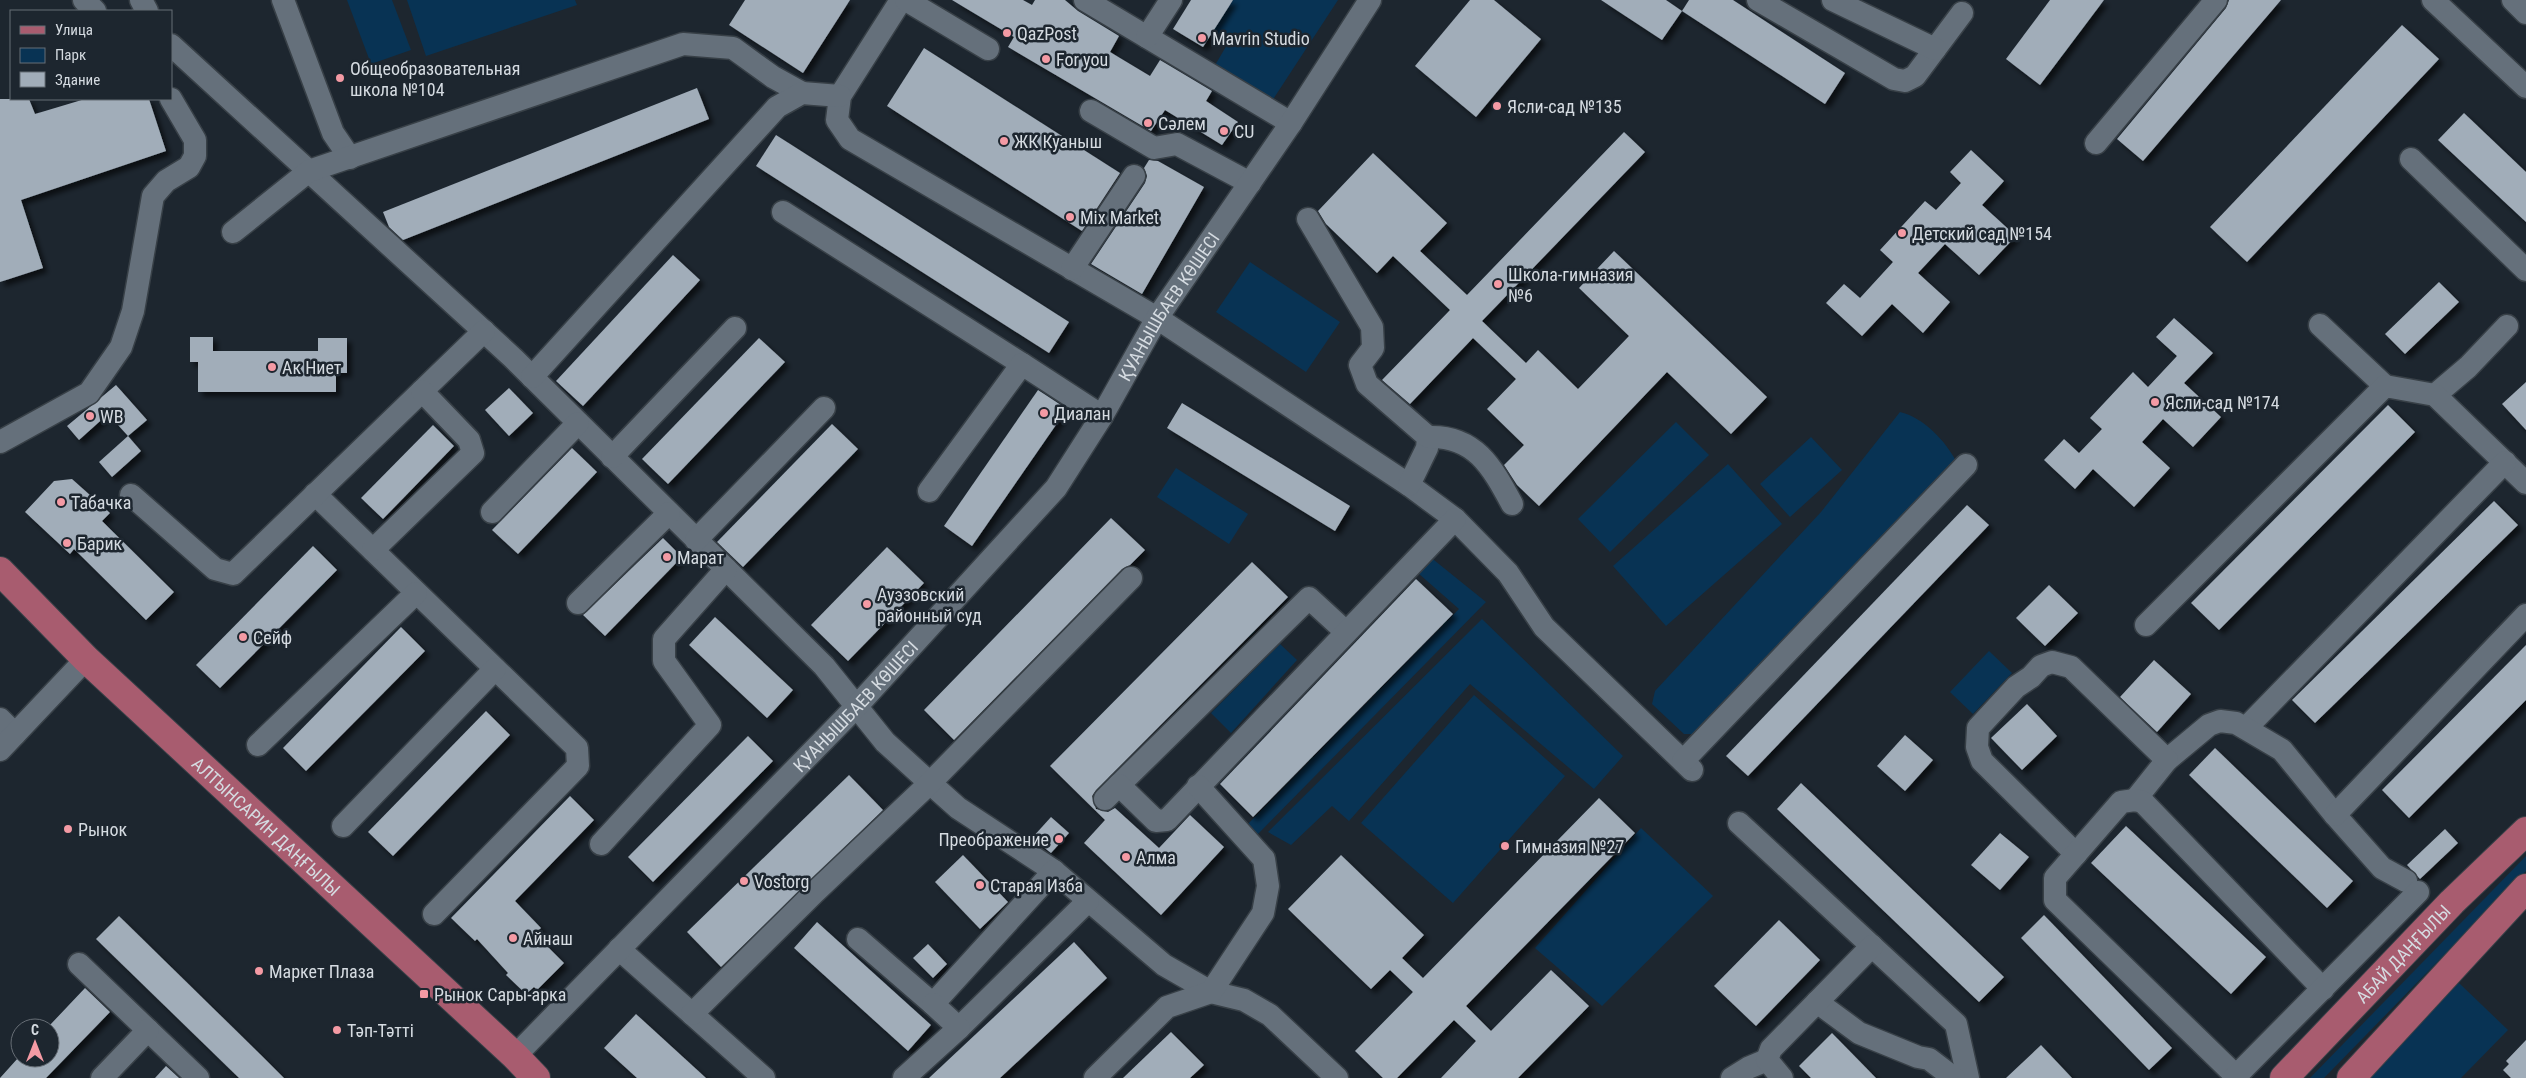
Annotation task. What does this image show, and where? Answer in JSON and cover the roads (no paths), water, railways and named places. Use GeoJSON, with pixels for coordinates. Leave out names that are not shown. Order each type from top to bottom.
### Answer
{"type":"FeatureCollection","features":[{"type":"Feature","properties":{"kind":"main road","name":"АЛТЫНСАРИН ДАҢҒЫЛЫ"},"geometry":{"type":"LineString","coordinates":[[0,571],[86,659],[515,1056],[536,1078]]}},
{"type":"Feature","properties":{"kind":"main road","name":"АБАЙ ДАҢҒЫЛЫ"},"geometry":{"type":"LineString","coordinates":[[2284,1078],[2452,902],[2526,831]]}},
{"type":"Feature","properties":{"kind":"main road"},"geometry":{"type":"LineString","coordinates":[[2351,1078],[2526,888]]}},
{"type":"Feature","properties":{"kind":"street"},"geometry":{"type":"LineString","coordinates":[[84,0],[94,10]]}},
{"type":"Feature","properties":{"kind":"street"},"geometry":{"type":"LineString","coordinates":[[283,0],[333,133],[350,158]]}},
{"type":"Feature","properties":{"kind":"street"},"geometry":{"type":"LineString","coordinates":[[901,0],[840,96],[837,120],[850,139],[1157,318],[1409,485],[1455,519],[1508,573],[1544,627],[1687,766],[1966,465]]}},
{"type":"Feature","properties":{"kind":"street"},"geometry":{"type":"LineString","coordinates":[[906,0],[988,49]]}},
{"type":"Feature","properties":{"kind":"street"},"geometry":{"type":"LineString","coordinates":[[1085,0],[1291,123]]}},
{"type":"Feature","properties":{"kind":"street"},"geometry":{"type":"LineString","coordinates":[[1147,37],[1170,0]]}},
{"type":"Feature","properties":{"kind":"street","name":"ҚУАНЫШБАЕВ КӨШЕСІ"},"geometry":{"type":"LineString","coordinates":[[515,1056],[856,707],[1056,488],[1102,416],[1157,318],[1291,123],[1370,0]]}},
{"type":"Feature","properties":{"kind":"street"},"geometry":{"type":"LineString","coordinates":[[1758,0],[1894,80],[1905,81],[1914,76],[1962,13]]}},
{"type":"Feature","properties":{"kind":"street"},"geometry":{"type":"LineString","coordinates":[[1833,0],[1935,49]]}},
{"type":"Feature","properties":{"kind":"street"},"geometry":{"type":"LineString","coordinates":[[2096,143],[2216,0]]}},
{"type":"Feature","properties":{"kind":"street"},"geometry":{"type":"LineString","coordinates":[[2433,0],[2526,87]]}},
{"type":"Feature","properties":{"kind":"street"},"geometry":{"type":"LineString","coordinates":[[2513,0],[2526,13]]}},
{"type":"Feature","properties":{"kind":"street"},"geometry":{"type":"LineString","coordinates":[[233,232],[309,172],[683,44],[733,48],[773,77],[802,93],[840,96]]}},
{"type":"Feature","properties":{"kind":"street"},"geometry":{"type":"LineString","coordinates":[[172,46],[532,377],[824,666],[885,742],[958,808],[1054,872],[1164,965],[1211,992],[1244,1000],[1270,1015],[1337,1078]]}},
{"type":"Feature","properties":{"kind":"street"},"geometry":{"type":"LineString","coordinates":[[532,377],[777,107],[802,93]]}},
{"type":"Feature","properties":{"kind":"street"},"geometry":{"type":"LineString","coordinates":[[0,442],[89,393],[121,347],[133,311],[153,196],[166,181],[189,167],[195,156],[195,140],[172,100]]}},
{"type":"Feature","properties":{"kind":"street"},"geometry":{"type":"LineString","coordinates":[[1092,111],[1154,148],[1177,144],[1250,183]]}},
{"type":"Feature","properties":{"kind":"street"},"geometry":{"type":"LineString","coordinates":[[2411,159],[2526,270]]}},
{"type":"Feature","properties":{"kind":"street"},"geometry":{"type":"LineString","coordinates":[[1072,269],[1134,176]]}},
{"type":"Feature","properties":{"kind":"street"},"geometry":{"type":"LineString","coordinates":[[783,212],[1102,416]]}},
{"type":"Feature","properties":{"kind":"street"},"geometry":{"type":"LineString","coordinates":[[1308,219],[1372,327],[1373,348],[1360,365],[1367,384],[1428,437],[1441,436],[1462,441],[1488,462],[1512,504]]}},
{"type":"Feature","properties":{"kind":"street"},"geometry":{"type":"LineString","coordinates":[[2320,325],[2385,386],[2436,395],[2526,482]]}},
{"type":"Feature","properties":{"kind":"street"},"geometry":{"type":"LineString","coordinates":[[2436,395],[2468,367],[2507,326]]}},
{"type":"Feature","properties":{"kind":"street"},"geometry":{"type":"LineString","coordinates":[[612,457],[734,328]]}},
{"type":"Feature","properties":{"kind":"street"},"geometry":{"type":"LineString","coordinates":[[131,495],[215,569],[233,574],[484,331]]}},
{"type":"Feature","properties":{"kind":"street"},"geometry":{"type":"LineString","coordinates":[[929,491],[1022,364]]}},
{"type":"Feature","properties":{"kind":"street"},"geometry":{"type":"LineString","coordinates":[[2146,625],[2385,386]]}},
{"type":"Feature","properties":{"kind":"street"},"geometry":{"type":"LineString","coordinates":[[373,550],[473,453],[469,440],[422,391]]}},
{"type":"Feature","properties":{"kind":"street"},"geometry":{"type":"LineString","coordinates":[[696,540],[824,408]]}},
{"type":"Feature","properties":{"kind":"street"},"geometry":{"type":"LineString","coordinates":[[492,512],[578,423]]}},
{"type":"Feature","properties":{"kind":"street"},"geometry":{"type":"LineString","coordinates":[[1409,485],[1427,448],[1428,437]]}},
{"type":"Feature","properties":{"kind":"street"},"geometry":{"type":"LineString","coordinates":[[2246,728],[2505,462]]}},
{"type":"Feature","properties":{"kind":"street"},"geometry":{"type":"LineString","coordinates":[[315,494],[577,748],[578,766],[434,914]]}},
{"type":"Feature","properties":{"kind":"street"},"geometry":{"type":"LineString","coordinates":[[578,604],[669,513]]}},
{"type":"Feature","properties":{"kind":"street"},"geometry":{"type":"LineString","coordinates":[[1346,632],[1309,598],[1112,792],[1156,821],[1162,822],[1167,820],[1455,519]]}},
{"type":"Feature","properties":{"kind":"street"},"geometry":{"type":"LineString","coordinates":[[601,844],[710,725],[664,661],[664,639],[726,569]]}},
{"type":"Feature","properties":{"kind":"street"},"geometry":{"type":"LineString","coordinates":[[692,1014],[815,892],[930,783],[1131,578]]}},
{"type":"Feature","properties":{"kind":"street"},"geometry":{"type":"LineString","coordinates":[[258,745],[416,593]]}},
{"type":"Feature","properties":{"kind":"street"},"geometry":{"type":"LineString","coordinates":[[2335,815],[2526,615]]}},
{"type":"Feature","properties":{"kind":"street"},"geometry":{"type":"LineString","coordinates":[[0,750],[8,727],[86,659]]}},
{"type":"Feature","properties":{"kind":"street"},"geometry":{"type":"LineString","coordinates":[[2076,854],[1982,761],[1977,747],[1978,728],[2016,687],[2031,677],[2041,666],[2052,662],[2071,667],[2167,760]]}},
{"type":"Feature","properties":{"kind":"street"},"geometry":{"type":"LineString","coordinates":[[344,826],[495,669]]}},
{"type":"Feature","properties":{"kind":"street"},"geometry":{"type":"LineString","coordinates":[[2135,800],[2167,760],[2209,725],[2220,721],[2236,723],[2282,750],[2335,815],[2382,868],[2412,887],[2323,989],[2235,1077],[2055,900],[2055,878],[2121,802],[2135,800],[2143,802],[2323,989]]}},
{"type":"Feature","properties":{"kind":"street"},"geometry":{"type":"LineString","coordinates":[[1095,1078],[1167,1007],[1211,992],[1263,913],[1268,886],[1264,859],[1198,786]]}},
{"type":"Feature","properties":{"kind":"street"},"geometry":{"type":"LineString","coordinates":[[1739,823],[1956,1024],[1968,1078]]}},
{"type":"Feature","properties":{"kind":"street"},"geometry":{"type":"LineString","coordinates":[[933,1004],[1054,872]]}},
{"type":"Feature","properties":{"kind":"street"},"geometry":{"type":"LineString","coordinates":[[904,1078],[959,1028],[1088,901]]}},
{"type":"Feature","properties":{"kind":"street"},"geometry":{"type":"LineString","coordinates":[[858,939],[959,1028]]}},
{"type":"Feature","properties":{"kind":"street"},"geometry":{"type":"LineString","coordinates":[[1732,1078],[1748,1068],[1767,1060],[1771,1050],[1872,946]]}},
{"type":"Feature","properties":{"kind":"street"},"geometry":{"type":"LineString","coordinates":[[619,950],[764,1078]]}},
{"type":"Feature","properties":{"kind":"street"},"geometry":{"type":"LineString","coordinates":[[79,964],[198,1078]]}},
{"type":"Feature","properties":{"kind":"street"},"geometry":{"type":"LineString","coordinates":[[1817,1002],[1859,1032],[1918,1058],[1928,1059],[1954,1078]]}},
{"type":"Feature","properties":{"kind":"street"},"geometry":{"type":"LineString","coordinates":[[102,1078],[148,1030]]}},
{"type":"Feature","properties":{"kind":"street"},"geometry":{"type":"LineString","coordinates":[[1767,1060],[1782,1078]]}},
{"type":"Feature","properties":{"kind":"place","name":"QazPost"},"geometry":{"type":"Point","coordinates":[1007,33]}},
{"type":"Feature","properties":{"kind":"place","name":"Mavrin Studio"},"geometry":{"type":"Point","coordinates":[1202,38]}},
{"type":"Feature","properties":{"kind":"place","name":"For you"},"geometry":{"type":"Point","coordinates":[1046,59]}},
{"type":"Feature","properties":{"kind":"place","name":"Общеобразовательная школа №104"},"geometry":{"type":"Point","coordinates":[340,78]}},
{"type":"Feature","properties":{"kind":"place","name":"Ясли-сад №135"},"geometry":{"type":"Point","coordinates":[1497,106]}},
{"type":"Feature","properties":{"kind":"place","name":"Cәлем"},"geometry":{"type":"Point","coordinates":[1148,123]}},
{"type":"Feature","properties":{"kind":"place","name":"CU"},"geometry":{"type":"Point","coordinates":[1224,131]}},
{"type":"Feature","properties":{"kind":"place","name":"ЖК Куаныш"},"geometry":{"type":"Point","coordinates":[1004,141]}},
{"type":"Feature","properties":{"kind":"place","name":"Mix Market"},"geometry":{"type":"Point","coordinates":[1070,217]}},
{"type":"Feature","properties":{"kind":"place","name":"Детский сад №154"},"geometry":{"type":"Point","coordinates":[1902,233]}},
{"type":"Feature","properties":{"kind":"place","name":"Школа-гимназия №6"},"geometry":{"type":"Point","coordinates":[1498,284]}},
{"type":"Feature","properties":{"kind":"place","name":"Ак Ниет"},"geometry":{"type":"Point","coordinates":[272,367]}},
{"type":"Feature","properties":{"kind":"place","name":"Ясли-сад №174"},"geometry":{"type":"Point","coordinates":[2155,402]}},
{"type":"Feature","properties":{"kind":"place","name":"Диалан"},"geometry":{"type":"Point","coordinates":[1044,413]}},
{"type":"Feature","properties":{"kind":"place","name":"WB"},"geometry":{"type":"Point","coordinates":[90,416]}},
{"type":"Feature","properties":{"kind":"place","name":"Табачка"},"geometry":{"type":"Point","coordinates":[61,502]}},
{"type":"Feature","properties":{"kind":"place","name":"Барик"},"geometry":{"type":"Point","coordinates":[67,543]}},
{"type":"Feature","properties":{"kind":"place","name":"Марат"},"geometry":{"type":"Point","coordinates":[667,557]}},
{"type":"Feature","properties":{"kind":"place","name":"Ауэзовский районный суд"},"geometry":{"type":"Point","coordinates":[867,604]}},
{"type":"Feature","properties":{"kind":"place","name":"Сейф"},"geometry":{"type":"Point","coordinates":[243,637]}},
{"type":"Feature","properties":{"kind":"place","name":"Рынок"},"geometry":{"type":"Point","coordinates":[68,829]}},
{"type":"Feature","properties":{"kind":"place","name":"Преображение"},"geometry":{"type":"Point","coordinates":[1059,839]}},
{"type":"Feature","properties":{"kind":"place","name":"Гимназия №27"},"geometry":{"type":"Point","coordinates":[1505,846]}},
{"type":"Feature","properties":{"kind":"place","name":"Алма"},"geometry":{"type":"Point","coordinates":[1126,857]}},
{"type":"Feature","properties":{"kind":"place","name":"Vostorg"},"geometry":{"type":"Point","coordinates":[744,881]}},
{"type":"Feature","properties":{"kind":"place","name":"Старая Изба"},"geometry":{"type":"Point","coordinates":[980,885]}},
{"type":"Feature","properties":{"kind":"place","name":"Айнаш"},"geometry":{"type":"Point","coordinates":[513,938]}},
{"type":"Feature","properties":{"kind":"place","name":"Маркет Плаза"},"geometry":{"type":"Point","coordinates":[259,971]}},
{"type":"Feature","properties":{"kind":"place","name":"Рынок Сары-арка"},"geometry":{"type":"Point","coordinates":[424,994]}},
{"type":"Feature","properties":{"kind":"place","name":"Тәп-Тәтті"},"geometry":{"type":"Point","coordinates":[337,1030]}}]}
